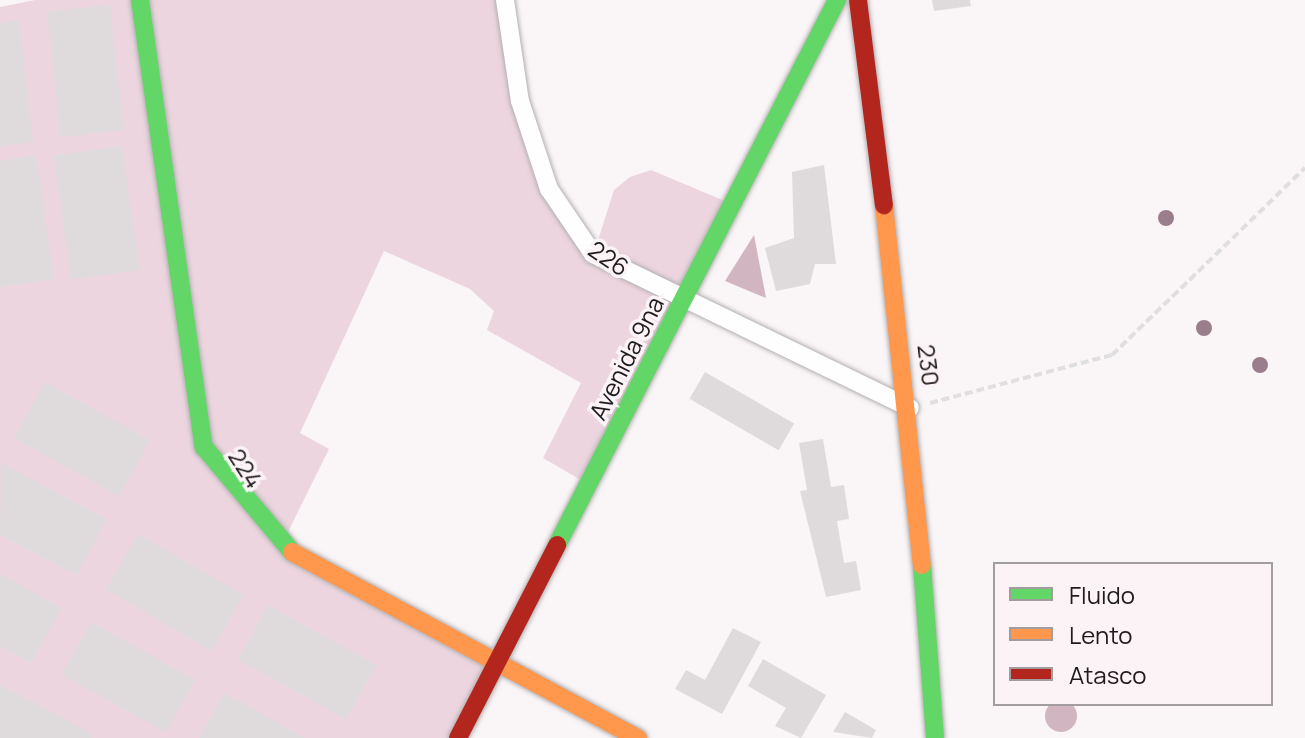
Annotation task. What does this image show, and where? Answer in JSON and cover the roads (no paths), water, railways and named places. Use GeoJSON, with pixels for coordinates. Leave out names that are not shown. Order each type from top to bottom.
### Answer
{"type":"FeatureCollection","features":[{"type":"Feature","properties":{"kind":"street","name":"224"},"geometry":{"type":"LineString","coordinates":[[140,0],[204,447],[250,519],[280,546],[638,738]]}},
{"type":"Feature","properties":{"kind":"street","name":"226"},"geometry":{"type":"LineString","coordinates":[[505,0],[520,101],[567,222],[593,254],[682,301],[910,408]]}},
{"type":"Feature","properties":{"kind":"street","name":"Avenida 9na"},"geometry":{"type":"LineString","coordinates":[[458,738],[837,0]]}},
{"type":"Feature","properties":{"kind":"street","name":"230"},"geometry":{"type":"LineString","coordinates":[[858,0],[910,408],[935,738]]}}]}
